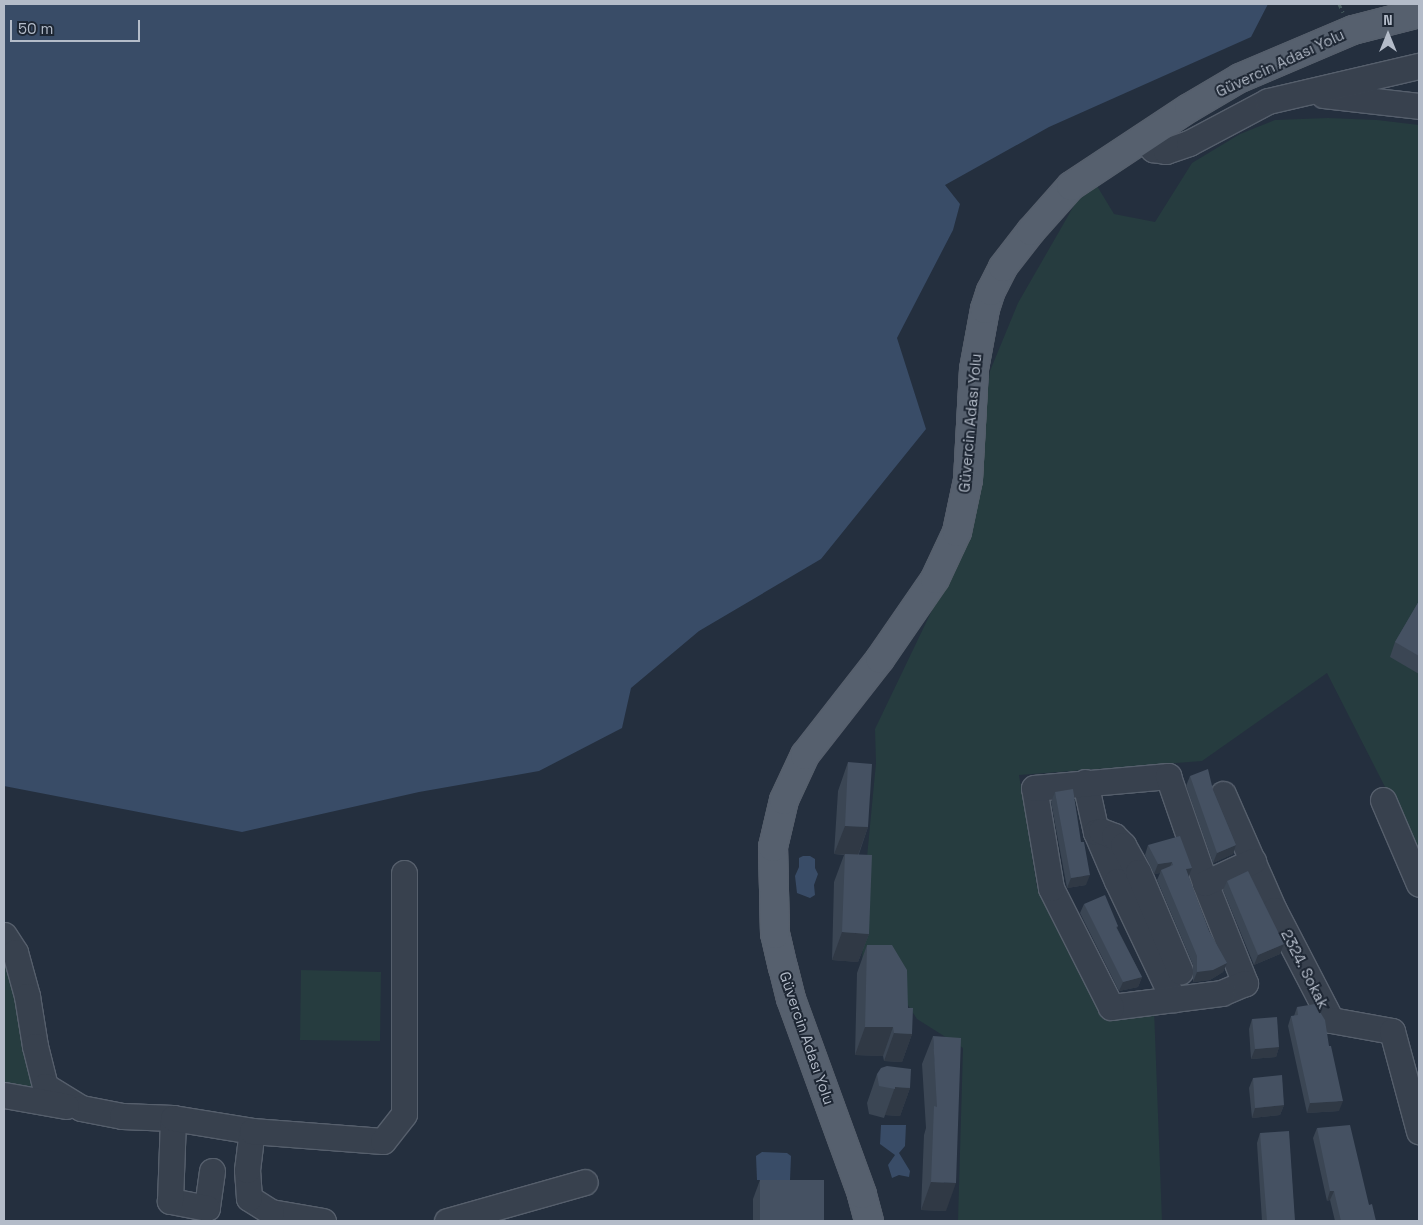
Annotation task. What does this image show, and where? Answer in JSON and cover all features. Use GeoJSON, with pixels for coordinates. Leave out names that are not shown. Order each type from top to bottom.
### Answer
{"type":"FeatureCollection","features":[{"type":"Feature","properties":{"kind":"main road","name":"Güvercin Adası Yolu"},"geometry":{"type":"LineString","coordinates":[[868,1221],[858,1185],[791,1000],[775,934],[772,846],[782,809],[804,755],[880,659],[935,580],[957,532],[968,480],[974,369],[984,309],[1003,268],[1031,231],[1071,186],[1142,138],[1240,78],[1353,30],[1419,13]]}},
{"type":"Feature","properties":{"kind":"street"},"geometry":{"type":"LineString","coordinates":[[1142,138],[1153,149],[1166,151],[1189,143],[1268,101],[1419,66]]}},
{"type":"Feature","properties":{"kind":"street"},"geometry":{"type":"LineString","coordinates":[[1308,93],[1419,106]]}},
{"type":"Feature","properties":{"kind":"street"},"geometry":{"type":"LineString","coordinates":[[1168,776],[1205,883],[1245,983],[1222,994],[1111,1007],[1051,888],[1034,788],[1084,782],[1168,776]]}},
{"type":"Feature","properties":{"kind":"street"},"geometry":{"type":"LineString","coordinates":[[1084,782],[1096,832],[1116,880],[1173,1000]]}},
{"type":"Feature","properties":{"kind":"street","name":"2324. Sokak"},"geometry":{"type":"LineString","coordinates":[[1223,794],[1274,910],[1331,1020],[1392,1031],[1419,1131]]}},
{"type":"Feature","properties":{"kind":"street"},"geometry":{"type":"LineString","coordinates":[[1383,800],[1419,884]]}},
{"type":"Feature","properties":{"kind":"street"},"geometry":{"type":"LineString","coordinates":[[1096,832],[1101,831],[1114,836],[1123,845],[1138,872],[1180,971]]}},
{"type":"Feature","properties":{"kind":"street"},"geometry":{"type":"LineString","coordinates":[[1205,883],[1253,862]]}},
{"type":"Feature","properties":{"kind":"street"},"geometry":{"type":"LineString","coordinates":[[4,1095],[122,1116],[173,1118],[252,1131],[383,1141],[404,1114],[404,873]]}},
{"type":"Feature","properties":{"kind":"street"},"geometry":{"type":"LineString","coordinates":[[4,936],[15,952],[27,996],[35,1046],[45,1086],[81,1108]]}},
{"type":"Feature","properties":{"kind":"street"},"geometry":{"type":"LineString","coordinates":[[173,1118],[170,1201],[207,1208],[212,1172]]}},
{"type":"Feature","properties":{"kind":"street"},"geometry":{"type":"LineString","coordinates":[[252,1131],[247,1170],[250,1198],[271,1212],[323,1221]]}},
{"type":"Feature","properties":{"kind":"street"},"geometry":{"type":"LineString","coordinates":[[447,1221],[585,1182]]}},
{"type":"Feature","properties":{"kind":"green space"},"geometry":{"type":"Polygon","coordinates":[[[1328,118],[1377,120],[1419,125],[1419,861],[1409,834],[1327,673],[1202,761],[1019,775],[1037,887],[1108,1013],[1154,1009],[1162,1221],[958,1221],[963,1048],[917,1019],[881,964],[862,965],[865,878],[876,763],[875,729],[970,531],[990,371],[1018,303],[1091,176],[1114,214],[1155,222],[1192,163],[1240,134],[1275,120],[1328,118]]]}},
{"type":"Feature","properties":{"kind":"green space"},"geometry":{"type":"Polygon","coordinates":[[[4,948],[48,1097],[4,1088],[4,948]]]}},
{"type":"Feature","properties":{"kind":"green space"},"geometry":{"type":"Polygon","coordinates":[[[301,970],[381,972],[380,1041],[300,1040],[301,970]]]}},
{"type":"Feature","properties":{"kind":"water"},"geometry":{"type":"Polygon","coordinates":[[[4,4],[1268,4],[1251,37],[1049,127],[945,185],[960,204],[953,230],[897,338],[926,429],[821,559],[699,631],[631,688],[622,728],[539,771],[419,792],[242,832],[4,786],[4,4]]]}},
{"type":"Feature","properties":{"kind":"water"},"geometry":{"type":"Polygon","coordinates":[[[810,856],[815,859],[815,868],[818,874],[814,885],[815,895],[810,898],[797,893],[795,876],[799,867],[799,858],[810,856]]]}},
{"type":"Feature","properties":{"kind":"water"},"geometry":{"type":"Polygon","coordinates":[[[881,1125],[906,1125],[905,1146],[899,1153],[910,1171],[909,1177],[899,1175],[892,1178],[888,1165],[895,1155],[880,1144],[881,1125]]]}},
{"type":"Feature","properties":{"kind":"water"},"geometry":{"type":"Polygon","coordinates":[[[762,1152],[787,1153],[791,1156],[790,1180],[757,1180],[756,1156],[762,1152]]]}},
{"type":"Feature","properties":{"kind":"building"},"geometry":{"type":"Polygon","coordinates":[[[1419,601],[1419,656],[1395,642],[1419,601]]]}},
{"type":"Feature","properties":{"kind":"building"},"geometry":{"type":"Polygon","coordinates":[[[848,762],[872,764],[868,827],[845,826],[848,762]]]}},
{"type":"Feature","properties":{"kind":"building"},"geometry":{"type":"Polygon","coordinates":[[[1208,769],[1213,790],[1236,845],[1217,853],[1190,776],[1208,769]]]}},
{"type":"Feature","properties":{"kind":"building"},"geometry":{"type":"Polygon","coordinates":[[[1073,789],[1081,842],[1084,842],[1090,875],[1071,878],[1055,792],[1073,789]]]}},
{"type":"Feature","properties":{"kind":"building"},"geometry":{"type":"Polygon","coordinates":[[[1180,836],[1192,868],[1186,869],[1209,931],[1227,963],[1213,970],[1197,972],[1197,956],[1161,870],[1173,865],[1172,862],[1158,864],[1148,845],[1180,836]]]}},
{"type":"Feature","properties":{"kind":"building"},"geometry":{"type":"Polygon","coordinates":[[[845,854],[872,855],[869,934],[842,932],[845,854]]]}},
{"type":"Feature","properties":{"kind":"building"},"geometry":{"type":"Polygon","coordinates":[[[1248,871],[1284,944],[1258,955],[1227,881],[1248,871]]]}},
{"type":"Feature","properties":{"kind":"building"},"geometry":{"type":"Polygon","coordinates":[[[1105,895],[1118,926],[1116,927],[1142,977],[1123,982],[1084,904],[1105,895]]]}},
{"type":"Feature","properties":{"kind":"building"},"geometry":{"type":"Polygon","coordinates":[[[867,945],[892,945],[907,970],[908,1008],[913,1008],[912,1034],[894,1033],[893,1027],[865,1027],[867,945]]]}},
{"type":"Feature","properties":{"kind":"building"},"geometry":{"type":"Polygon","coordinates":[[[1315,1004],[1325,1020],[1329,1046],[1331,1046],[1343,1101],[1310,1103],[1291,1016],[1298,1015],[1297,1007],[1315,1004]]]}},
{"type":"Feature","properties":{"kind":"building"},"geometry":{"type":"Polygon","coordinates":[[[1277,1017],[1279,1047],[1255,1049],[1252,1019],[1277,1017]]]}},
{"type":"Feature","properties":{"kind":"building"},"geometry":{"type":"Polygon","coordinates":[[[933,1036],[961,1038],[956,1183],[931,1182],[934,1106],[937,1107],[933,1036]]]}},
{"type":"Feature","properties":{"kind":"building"},"geometry":{"type":"Polygon","coordinates":[[[887,1066],[911,1069],[910,1088],[895,1087],[895,1089],[879,1086],[877,1074],[881,1068],[887,1066]]]}},
{"type":"Feature","properties":{"kind":"building"},"geometry":{"type":"Polygon","coordinates":[[[1282,1075],[1284,1105],[1255,1108],[1253,1078],[1282,1075]]]}},
{"type":"Feature","properties":{"kind":"building"},"geometry":{"type":"Polygon","coordinates":[[[1350,1125],[1369,1205],[1372,1204],[1376,1221],[1341,1221],[1334,1191],[1330,1191],[1317,1128],[1350,1125]]]}},
{"type":"Feature","properties":{"kind":"building"},"geometry":{"type":"Polygon","coordinates":[[[1289,1131],[1295,1221],[1267,1221],[1260,1133],[1289,1131]]]}},
{"type":"Feature","properties":{"kind":"building"},"geometry":{"type":"Polygon","coordinates":[[[760,1180],[824,1180],[824,1221],[760,1221],[760,1180]]]}}]}
